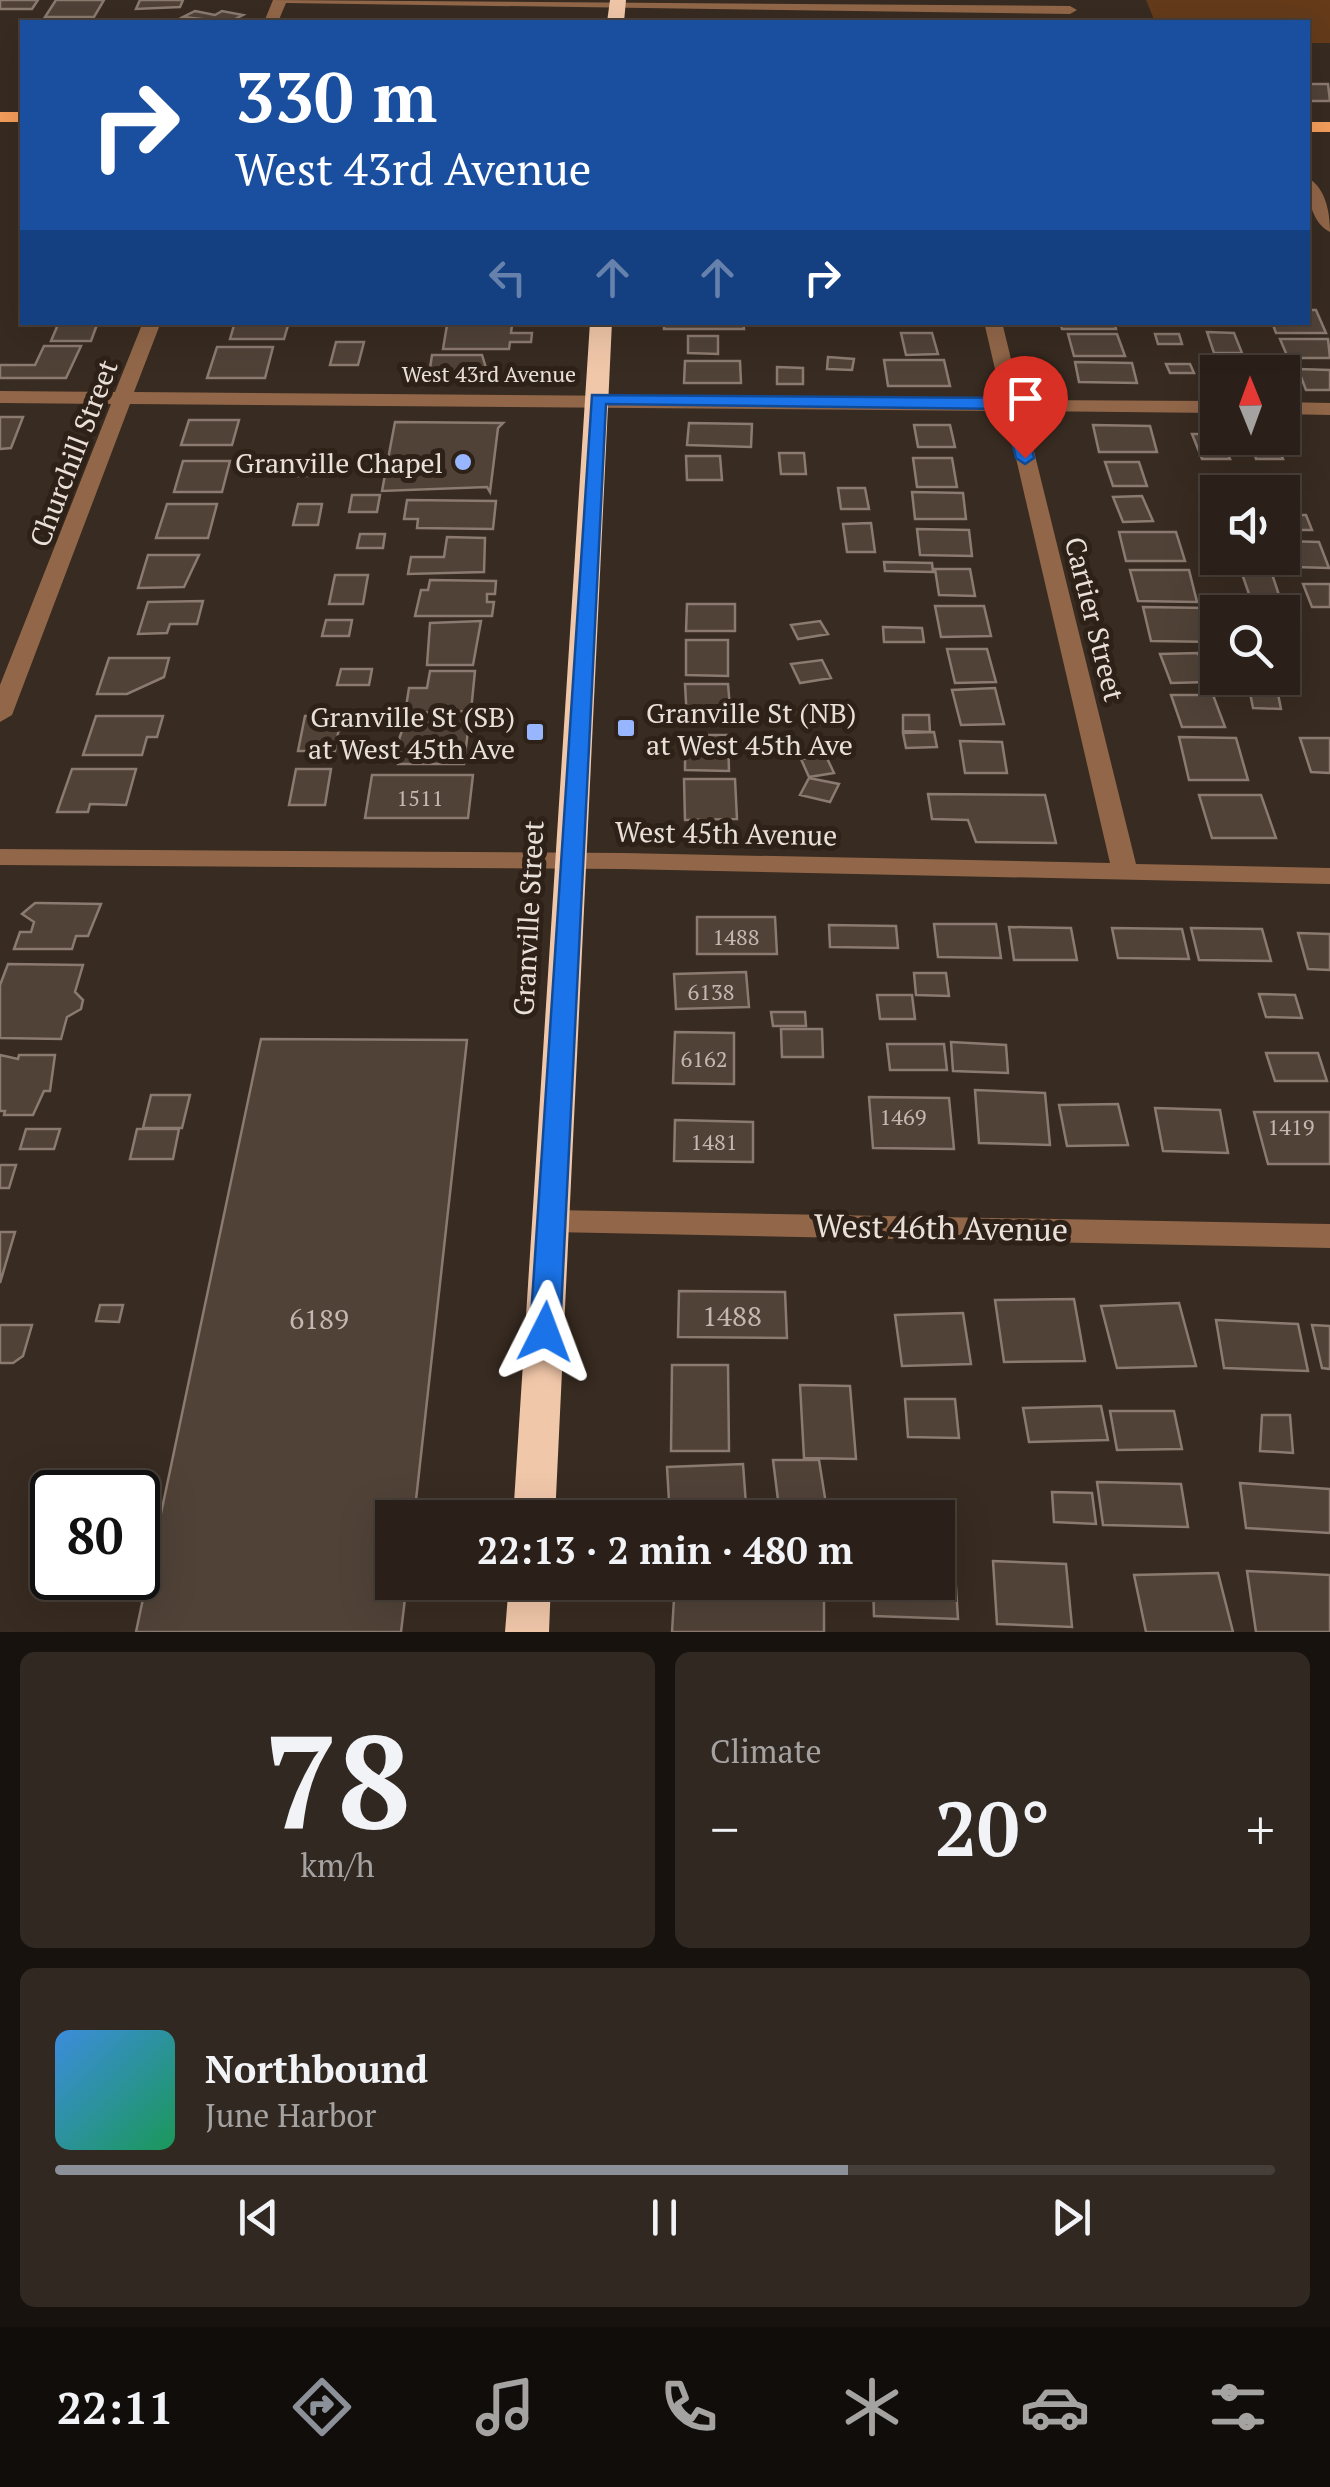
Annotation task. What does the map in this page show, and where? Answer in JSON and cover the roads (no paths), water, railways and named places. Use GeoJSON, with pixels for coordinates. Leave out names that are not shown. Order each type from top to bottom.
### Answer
{"type":"FeatureCollection","features":[{"type":"Feature","properties":{"kind":"highway","name":"Granville Street"},"geometry":{"type":"LineString","coordinates":[[535,1500],[601,325]]}},
{"type":"Feature","properties":{"kind":"highway"},"geometry":{"type":"LineString","coordinates":[[527,1632],[529,1600]]}},
{"type":"Feature","properties":{"kind":"street"},"geometry":{"type":"LineString","coordinates":[[291,0],[617,9],[1070,11]]}},
{"type":"Feature","properties":{"kind":"street"},"geometry":{"type":"LineString","coordinates":[[1310,188],[1330,228]]}},
{"type":"Feature","properties":{"kind":"street","name":"Churchill Street"},"geometry":{"type":"LineString","coordinates":[[0,715],[151,325]]}},
{"type":"Feature","properties":{"kind":"street","name":"Cartier Street"},"geometry":{"type":"LineString","coordinates":[[995,325],[1125,872]]}},
{"type":"Feature","properties":{"kind":"street","name":"West 43rd Avenue"},"geometry":{"type":"LineString","coordinates":[[0,397],[1200,407]]}},
{"type":"Feature","properties":{"kind":"street"},"geometry":{"type":"LineString","coordinates":[[1300,408],[1330,408]]}},
{"type":"Feature","properties":{"kind":"street","name":"West 45th Avenue"},"geometry":{"type":"LineString","coordinates":[[0,857],[571,860],[1330,876]]}},
{"type":"Feature","properties":{"kind":"street","name":"West 46th Avenue"},"geometry":{"type":"LineString","coordinates":[[552,1221],[1330,1236]]}},
{"type":"Feature","properties":{"kind":"place","name":"Granville Chapel"},"geometry":{"type":"Point","coordinates":[463,462]}},
{"type":"Feature","properties":{"kind":"place","name":"Granville St (NB) at West 45th Ave"},"geometry":{"type":"Point","coordinates":[626,728]}},
{"type":"Feature","properties":{"kind":"place","name":"Granville St (SB) at West 45th Ave"},"geometry":{"type":"Point","coordinates":[535,732]}}]}
